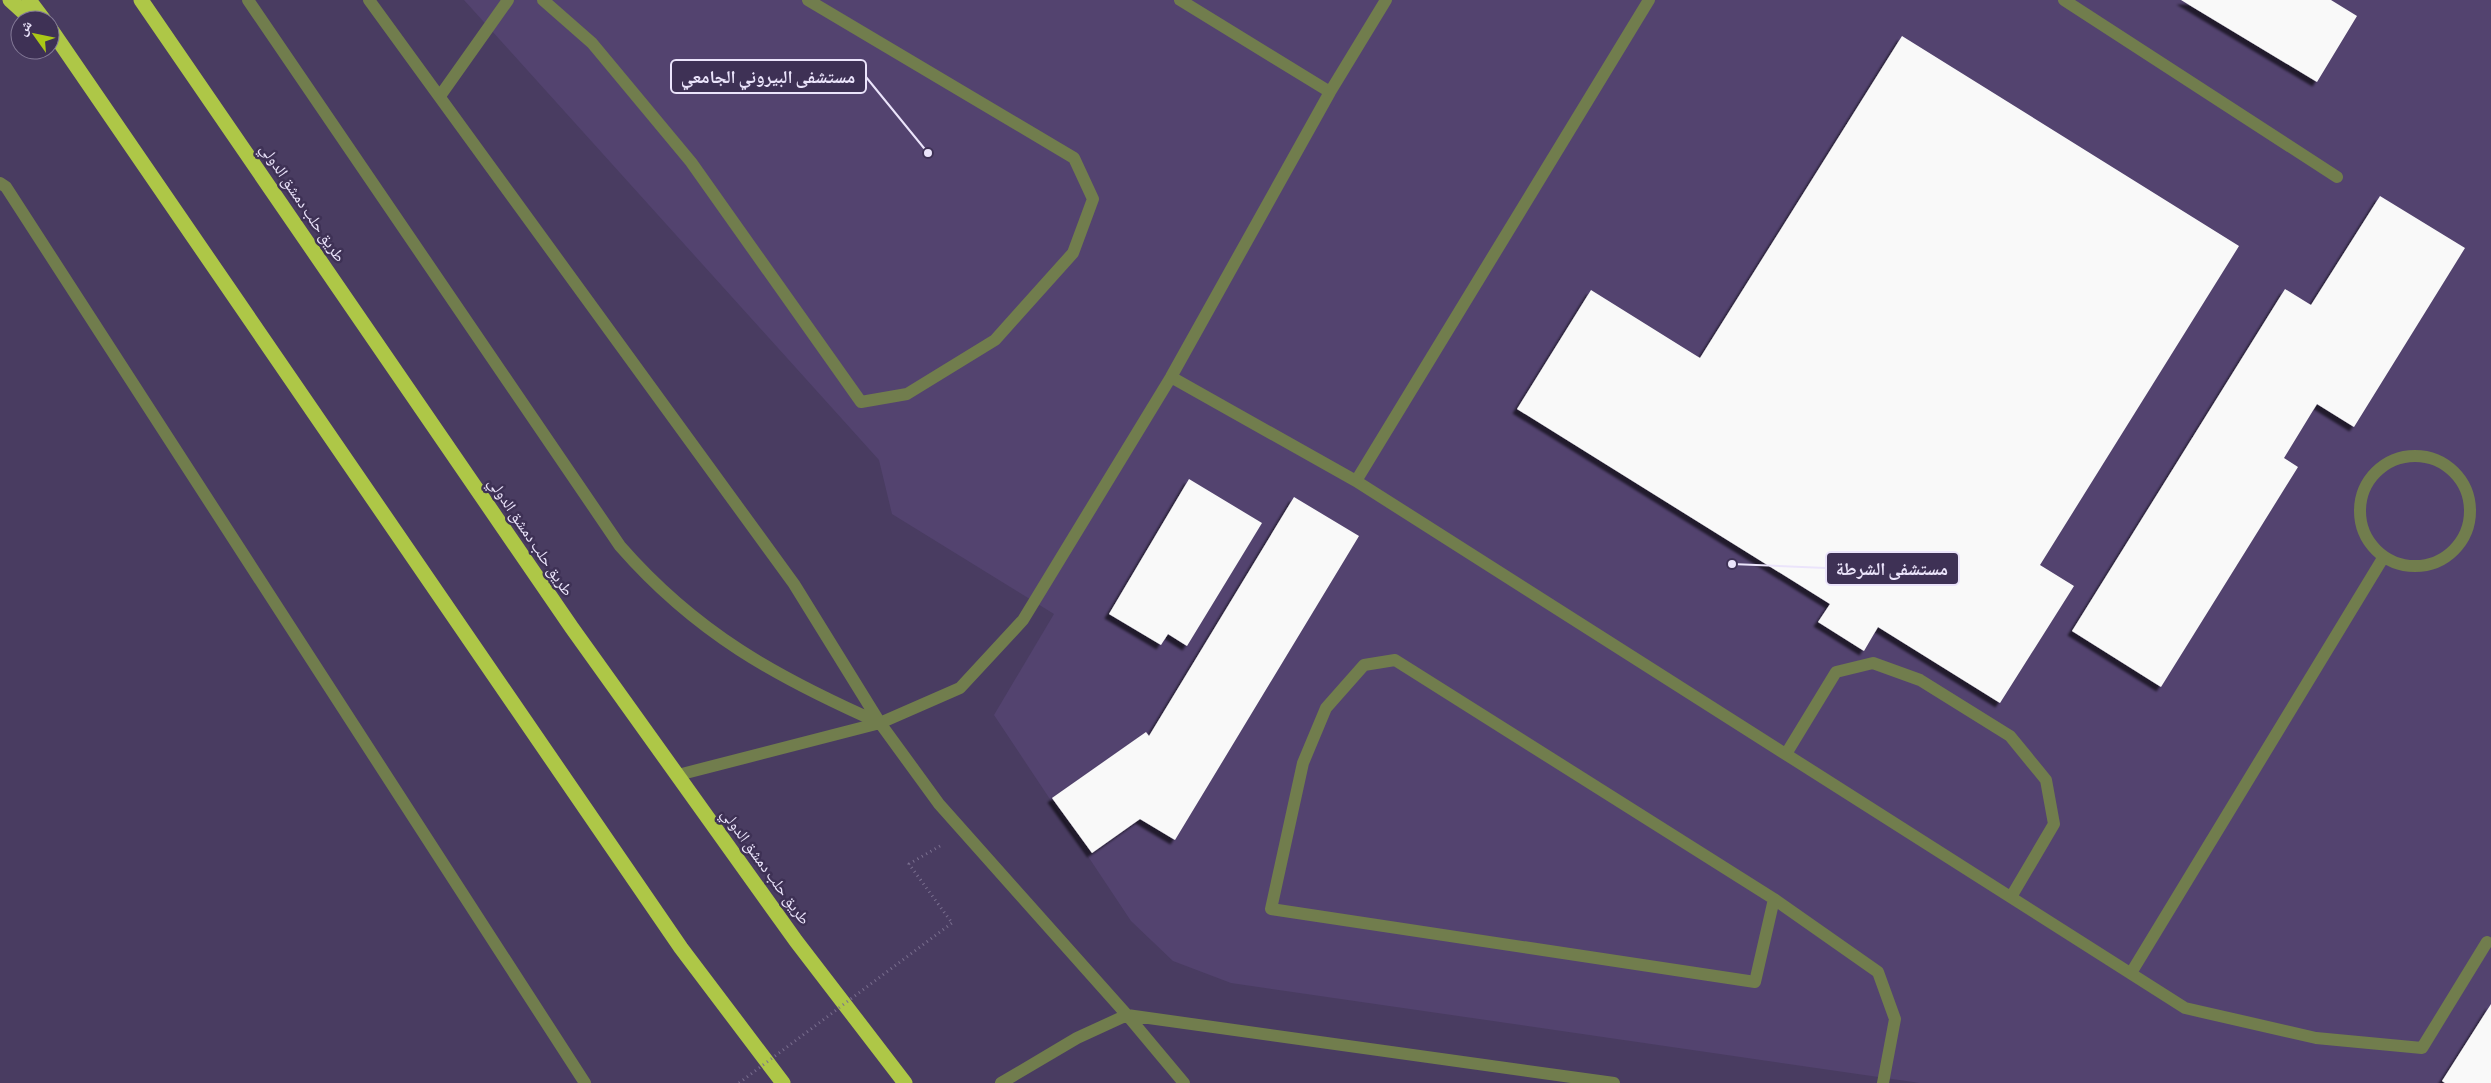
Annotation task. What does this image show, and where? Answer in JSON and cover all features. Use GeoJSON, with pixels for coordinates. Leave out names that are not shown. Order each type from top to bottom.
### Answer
{"type":"FeatureCollection","features":[{"type":"Feature","properties":{"kind":"highway"},"geometry":{"type":"LineString","coordinates":[[10,0],[21,10]]}},
{"type":"Feature","properties":{"kind":"highway","name":"طريق حلب دمشق الدولي"},"geometry":{"type":"LineString","coordinates":[[141,0],[572,628],[796,941],[905,1083]]}},
{"type":"Feature","properties":{"kind":"highway"},"geometry":{"type":"LineString","coordinates":[[60,41],[675,940],[783,1083]]}},
{"type":"Feature","properties":{"kind":"highway"},"geometry":{"type":"LineString","coordinates":[[60,46],[72,57]]}},
{"type":"Feature","properties":{"kind":"street"},"geometry":{"type":"LineString","coordinates":[[248,0],[598,514],[633,561],[675,603],[728,643],[777,674],[880,723]]}},
{"type":"Feature","properties":{"kind":"street"},"geometry":{"type":"LineString","coordinates":[[369,0],[794,584],[880,723],[939,804],[1127,1015],[1184,1083]]}},
{"type":"Feature","properties":{"kind":"street"},"geometry":{"type":"LineString","coordinates":[[440,96],[508,0]]}},
{"type":"Feature","properties":{"kind":"street"},"geometry":{"type":"LineString","coordinates":[[543,0],[592,43],[691,162],[861,402],[907,394],[995,340],[1073,253],[1093,198],[1074,158],[808,0]]}},
{"type":"Feature","properties":{"kind":"street"},"geometry":{"type":"LineString","coordinates":[[1180,0],[1330,92]]}},
{"type":"Feature","properties":{"kind":"street"},"geometry":{"type":"LineString","coordinates":[[678,775],[880,723],[960,688],[1023,620],[1171,377],[1330,92],[1386,0]]}},
{"type":"Feature","properties":{"kind":"street"},"geometry":{"type":"LineString","coordinates":[[1356,481],[1649,0]]}},
{"type":"Feature","properties":{"kind":"street"},"geometry":{"type":"LineString","coordinates":[[2064,0],[2337,177]]}},
{"type":"Feature","properties":{"kind":"street"},"geometry":{"type":"LineString","coordinates":[[0,183],[12,196],[585,1083]]}},
{"type":"Feature","properties":{"kind":"street"},"geometry":{"type":"LineString","coordinates":[[1171,377],[1356,481],[2185,1008],[2316,1038],[2422,1048],[2486,942]]}},
{"type":"Feature","properties":{"kind":"street"},"geometry":{"type":"LineString","coordinates":[[2413,454],[2447,465],[2468,492],[2469,527],[2449,556],[2416,568],[2383,558],[2361,531],[2361,496],[2375,474],[2380,467],[2413,454]]}},
{"type":"Feature","properties":{"kind":"street"},"geometry":{"type":"LineString","coordinates":[[2131,974],[2383,558]]}},
{"type":"Feature","properties":{"kind":"street"},"geometry":{"type":"LineString","coordinates":[[1774,899],[1755,982],[1271,909],[1303,763],[1326,708],[1364,665],[1395,660],[1774,899],[1878,972],[1895,1019],[1883,1083]]}},
{"type":"Feature","properties":{"kind":"street"},"geometry":{"type":"LineString","coordinates":[[1786,754],[1836,672],[1873,662],[1920,680],[2010,736],[2046,780],[2054,824],[2011,897]]}},
{"type":"Feature","properties":{"kind":"street"},"geometry":{"type":"LineString","coordinates":[[1001,1083],[1077,1038],[1127,1015],[1614,1083]]}},
{"type":"Feature","properties":{"kind":"path"},"geometry":{"type":"LineString","coordinates":[[739,1083],[952,924],[909,864],[963,831]]}},
{"type":"Feature","properties":{"kind":"shaded area"},"geometry":{"type":"Polygon","coordinates":[[[464,0],[2491,0],[2491,1083],[1920,1083],[1231,983],[1173,961],[1131,921],[994,715],[1054,614],[892,514],[879,460],[464,0]]]}},
{"type":"Feature","properties":{"kind":"building"},"geometry":{"type":"Polygon","coordinates":[[[2181,0],[2331,0],[2357,16],[2317,82],[2181,0]]]}},
{"type":"Feature","properties":{"kind":"building"},"geometry":{"type":"Polygon","coordinates":[[[1902,36],[2239,246],[2040,565],[2074,586],[2000,703],[1878,627],[1864,651],[1818,622],[1830,604],[1517,409],[1591,290],[1700,358],[1902,36]]]}},
{"type":"Feature","properties":{"kind":"building"},"geometry":{"type":"Polygon","coordinates":[[[2380,196],[2465,248],[2354,427],[2317,404],[2284,458],[2298,467],[2161,687],[2072,631],[2285,289],[2311,305],[2380,196]]]}},
{"type":"Feature","properties":{"kind":"building"},"geometry":{"type":"Polygon","coordinates":[[[1189,479],[1262,523],[1187,646],[1168,634],[1161,645],[1109,614],[1189,479]]]}},
{"type":"Feature","properties":{"kind":"building"},"geometry":{"type":"Polygon","coordinates":[[[1294,497],[1359,536],[1175,840],[1140,819],[1092,853],[1052,798],[1146,732],[1149,736],[1294,497]]]}},
{"type":"Feature","properties":{"kind":"building"},"geometry":{"type":"Polygon","coordinates":[[[2491,1004],[2491,1083],[2445,1083],[2442,1081],[2491,1004]]]}},
{"type":"Feature","properties":{"kind":"place","name":"مستشفى البيروني الجامعي"},"geometry":{"type":"Point","coordinates":[928,153]}},
{"type":"Feature","properties":{"kind":"place","name":"مستشفى الشرطة"},"geometry":{"type":"Point","coordinates":[1732,564]}}]}
